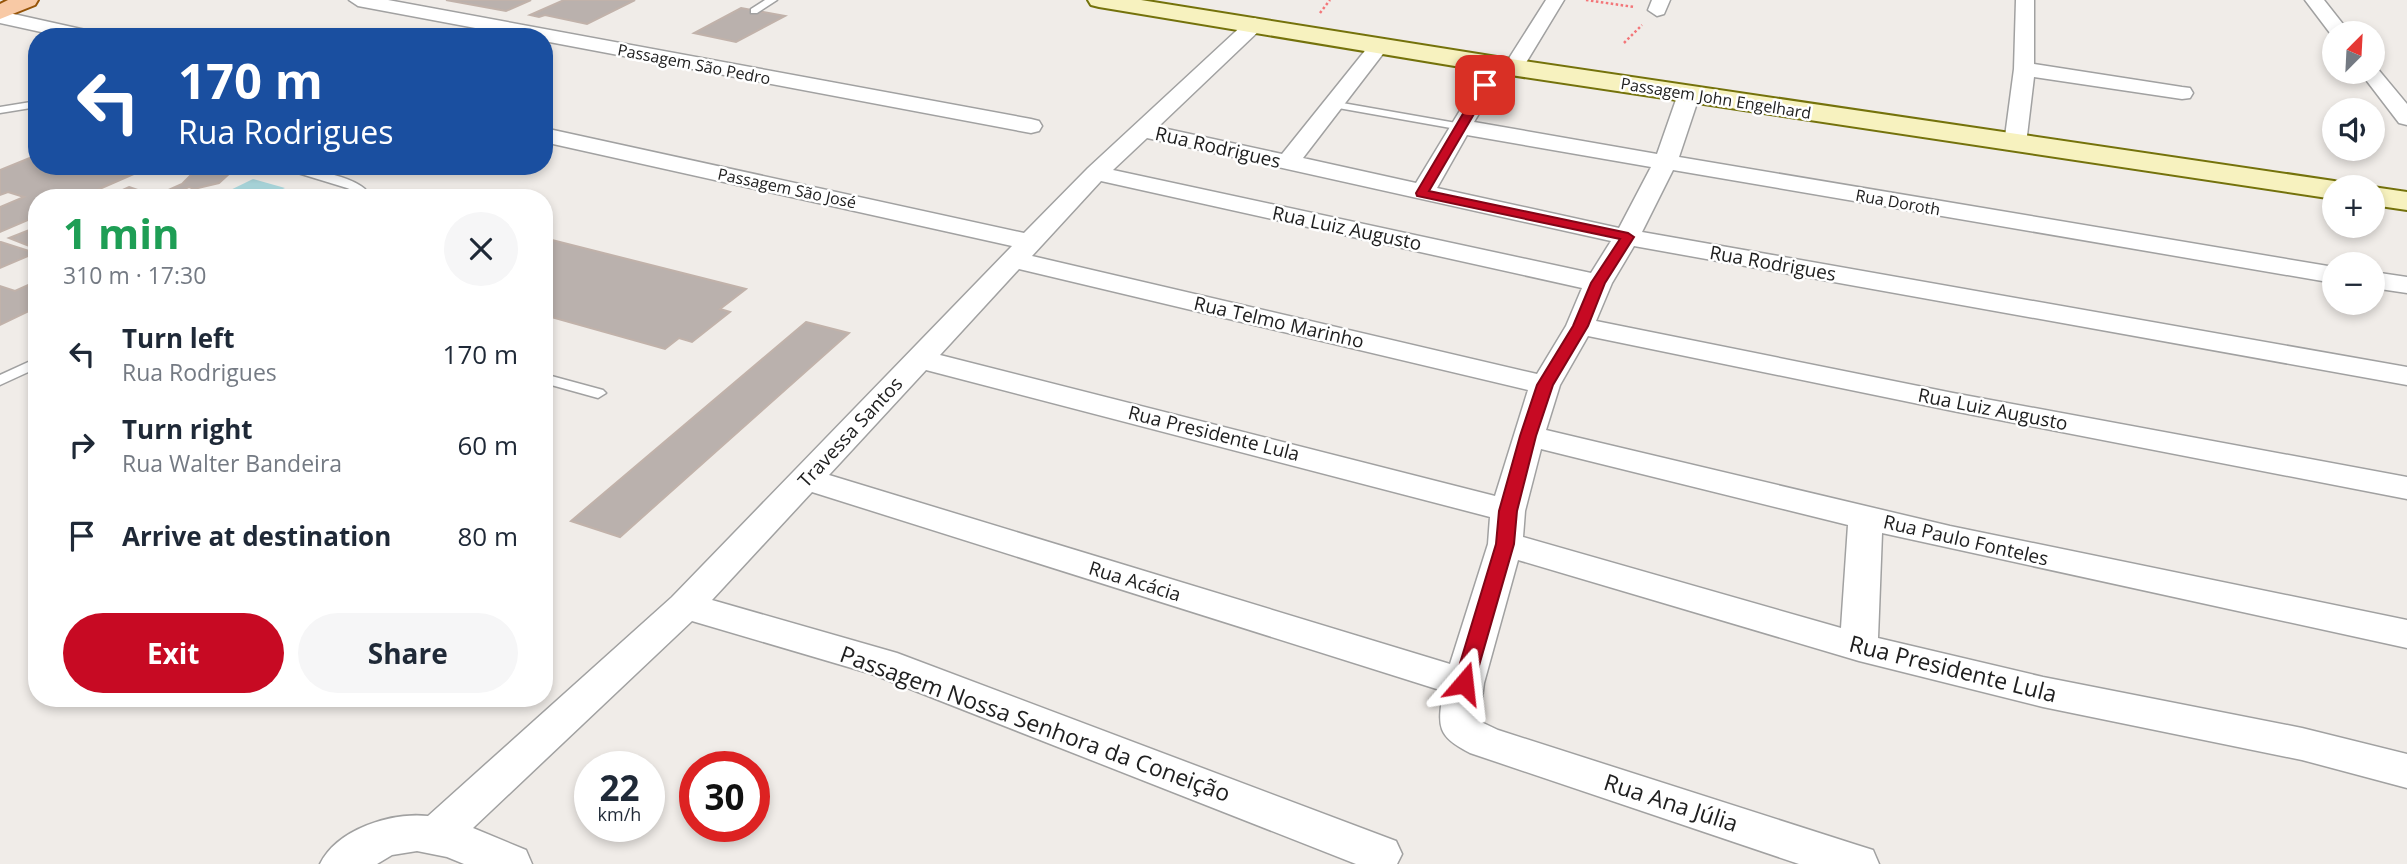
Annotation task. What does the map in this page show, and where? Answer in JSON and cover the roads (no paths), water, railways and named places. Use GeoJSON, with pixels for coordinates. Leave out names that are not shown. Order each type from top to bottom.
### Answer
{"type":"FeatureCollection","features":[{"type":"Feature","properties":{"kind":"main road","name":"Passagem John Engelhard"},"geometry":{"type":"LineString","coordinates":[[1099,0],[1505,66],[2322,188]]}},
{"type":"Feature","properties":{"kind":"main road"},"geometry":{"type":"LineString","coordinates":[[2385,198],[2407,201]]}},
{"type":"Feature","properties":{"kind":"street","name":"Passagem São Pedro"},"geometry":{"type":"LineString","coordinates":[[358,0],[508,28]]}},
{"type":"Feature","properties":{"kind":"street"},"geometry":{"type":"LineString","coordinates":[[1422,193],[1462,127],[1555,0]]}},
{"type":"Feature","properties":{"kind":"street"},"geometry":{"type":"LineString","coordinates":[[2015,144],[2024,69],[2025,0]]}},
{"type":"Feature","properties":{"kind":"street"},"geometry":{"type":"LineString","coordinates":[[2314,0],[2331,21]]}},
{"type":"Feature","properties":{"kind":"street"},"geometry":{"type":"LineString","coordinates":[[9,7],[67,28]]}},
{"type":"Feature","properties":{"kind":"street","name":"Travessa Santos"},"geometry":{"type":"LineString","coordinates":[[438,834],[685,606],[1096,173],[1255,24]]}},
{"type":"Feature","properties":{"kind":"street","name":"Passagem São Pedro"},"geometry":{"type":"LineString","coordinates":[[553,37],[1031,126]]}},
{"type":"Feature","properties":{"kind":"street"},"geometry":{"type":"LineString","coordinates":[[1288,162],[1331,104],[1380,46]]}},
{"type":"Feature","properties":{"kind":"street"},"geometry":{"type":"LineString","coordinates":[[2024,69],[2182,93]]}},
{"type":"Feature","properties":{"kind":"street"},"geometry":{"type":"LineString","coordinates":[[2380,84],[2407,118]]}},
{"type":"Feature","properties":{"kind":"street"},"geometry":{"type":"LineString","coordinates":[[1464,683],[1507,528],[1528,436],[1545,385],[1580,326],[1598,283],[1628,237],[1666,160],[1689,94]]}},
{"type":"Feature","properties":{"kind":"street","name":"Rua Doroth"},"geometry":{"type":"LineString","coordinates":[[1462,127],[1666,160],[2220,258],[2322,273]]}},
{"type":"Feature","properties":{"kind":"street","name":"Rua Rodrigues"},"geometry":{"type":"LineString","coordinates":[[1143,130],[1628,237],[2407,376]]}},
{"type":"Feature","properties":{"kind":"street","name":"Passagem São José"},"geometry":{"type":"LineString","coordinates":[[553,137],[1021,251]]}},
{"type":"Feature","properties":{"kind":"street","name":"Rua Luiz Augusto"},"geometry":{"type":"LineString","coordinates":[[1096,173],[1598,283]]}},
{"type":"Feature","properties":{"kind":"street","name":"Rua Telmo Marinho"},"geometry":{"type":"LineString","coordinates":[[1021,251],[1545,385]]}},
{"type":"Feature","properties":{"kind":"street"},"geometry":{"type":"LineString","coordinates":[[2385,282],[2407,285]]}},
{"type":"Feature","properties":{"kind":"street","name":"Rua Luiz Augusto"},"geometry":{"type":"LineString","coordinates":[[1580,326],[2407,488]]}},
{"type":"Feature","properties":{"kind":"street","name":"Rua Presidente Lula"},"geometry":{"type":"LineString","coordinates":[[919,359],[1303,456],[1859,647],[2043,692],[2302,744],[2407,771]]}},
{"type":"Feature","properties":{"kind":"street","name":"Rua Paulo Fonteles"},"geometry":{"type":"LineString","coordinates":[[1528,436],[1951,538],[2407,634]]}},
{"type":"Feature","properties":{"kind":"street","name":"Rua Acácia"},"geometry":{"type":"LineString","coordinates":[[806,479],[1464,683]]}},
{"type":"Feature","properties":{"kind":"street"},"geometry":{"type":"LineString","coordinates":[[1859,647],[1865,517]]}},
{"type":"Feature","properties":{"kind":"street","name":"Passagem Nossa Senhora da Coneição"},"geometry":{"type":"LineString","coordinates":[[685,606],[883,663],[1380,854]]}},
{"type":"Feature","properties":{"kind":"street","name":"Rua Ana Júlia"},"geometry":{"type":"LineString","coordinates":[[1464,683],[1459,720],[1464,731],[1484,742],[1857,864]]}},
{"type":"Feature","properties":{"kind":"street"},"geometry":{"type":"LineString","coordinates":[[342,864],[383,838],[413,833],[438,834],[510,864]]}},
{"type":"Feature","properties":{"kind":"lane"},"geometry":{"type":"LineString","coordinates":[[754,11],[772,0]]}},
{"type":"Feature","properties":{"kind":"lane"},"geometry":{"type":"LineString","coordinates":[[1331,104],[1462,127]]}},
{"type":"Feature","properties":{"kind":"lane"},"geometry":{"type":"LineString","coordinates":[[0,110],[28,105]]}},
{"type":"Feature","properties":{"kind":"lane"},"geometry":{"type":"LineString","coordinates":[[314,175],[359,189]]}},
{"type":"Feature","properties":{"kind":"lane"},"geometry":{"type":"LineString","coordinates":[[0,381],[28,367]]}},
{"type":"Feature","properties":{"kind":"lane"},"geometry":{"type":"LineString","coordinates":[[553,380],[598,393]]}},
{"type":"Feature","properties":{"kind":"water"},"geometry":{"type":"Polygon","coordinates":[[[253,179],[285,188],[283,189],[232,189],[253,179]]]}}]}
